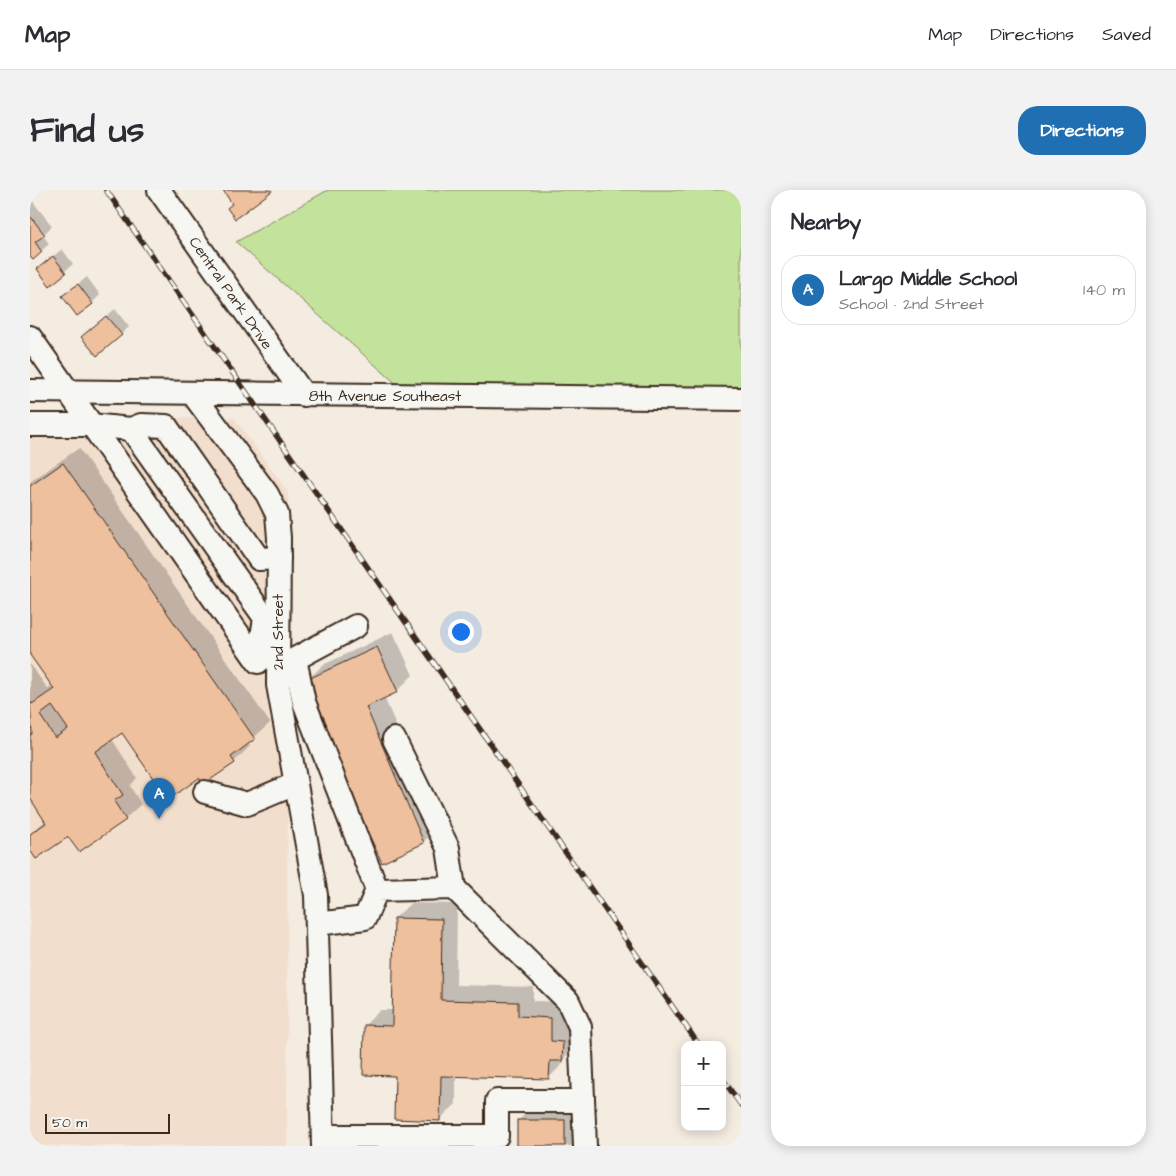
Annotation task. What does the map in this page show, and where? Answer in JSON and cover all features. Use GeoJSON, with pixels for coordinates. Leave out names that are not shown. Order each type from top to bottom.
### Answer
{"type":"FeatureCollection","features":[{"type":"Feature","properties":{"kind":"street","name":"Central Park Drive"},"geometry":{"type":"LineString","coordinates":[[159,190],[304,395]]}},
{"type":"Feature","properties":{"kind":"street"},"geometry":{"type":"LineString","coordinates":[[30,337],[90,426],[258,662],[266,618],[131,429]]}},
{"type":"Feature","properties":{"kind":"street","name":"8th Avenue Southeast"},"geometry":{"type":"LineString","coordinates":[[30,391],[741,399]]}},
{"type":"Feature","properties":{"kind":"street","name":"2nd Street"},"geometry":{"type":"LineString","coordinates":[[192,394],[267,494],[277,514],[279,558],[278,685],[316,895],[323,1141]]}},
{"type":"Feature","properties":{"kind":"street"},"geometry":{"type":"LineString","coordinates":[[30,425],[131,429],[141,425],[166,426],[259,559],[279,558]]}},
{"type":"Feature","properties":{"kind":"street"},"geometry":{"type":"LineString","coordinates":[[317,924],[365,918],[377,890],[304,702],[295,659],[356,626]]}},
{"type":"Feature","properties":{"kind":"street"},"geometry":{"type":"LineString","coordinates":[[394,739],[448,848],[454,888],[568,1001],[580,1026],[585,1146]]}},
{"type":"Feature","properties":{"kind":"street"},"geometry":{"type":"LineString","coordinates":[[205,792],[247,804],[295,784]]}},
{"type":"Feature","properties":{"kind":"street"},"geometry":{"type":"LineString","coordinates":[[377,890],[454,888]]}},
{"type":"Feature","properties":{"kind":"street"},"geometry":{"type":"LineString","coordinates":[[323,1141],[497,1136],[497,1101],[583,1101]]}},
{"type":"Feature","properties":{"kind":"shaded area"},"geometry":{"type":"Polygon","coordinates":[[[30,417],[234,418],[288,492],[287,1146],[30,1146],[30,417]]]}},
{"type":"Feature","properties":{"kind":"green space"},"geometry":{"type":"Polygon","coordinates":[[[328,190],[741,190],[741,389],[400,387],[236,242],[328,190]]]}},
{"type":"Feature","properties":{"kind":"building"},"geometry":{"type":"Polygon","coordinates":[[[223,190],[272,191],[235,219],[227,208],[232,204],[223,190]]]}},
{"type":"Feature","properties":{"kind":"building"},"geometry":{"type":"Polygon","coordinates":[[[30,216],[45,235],[35,242],[42,252],[33,260],[30,257],[30,216]]]}},
{"type":"Feature","properties":{"kind":"building"},"geometry":{"type":"Polygon","coordinates":[[[53,256],[66,273],[50,286],[37,269],[53,256]]]}},
{"type":"Feature","properties":{"kind":"building"},"geometry":{"type":"Polygon","coordinates":[[[78,284],[93,304],[77,316],[62,296],[78,284]]]}},
{"type":"Feature","properties":{"kind":"building"},"geometry":{"type":"Polygon","coordinates":[[[106,316],[122,335],[97,356],[81,337],[106,316]]]}},
{"type":"Feature","properties":{"kind":"building"},"geometry":{"type":"Polygon","coordinates":[[[63,463],[255,739],[231,757],[235,763],[204,784],[199,778],[168,800],[122,733],[95,752],[123,795],[114,801],[126,820],[79,852],[68,837],[36,859],[30,850],[30,834],[46,823],[30,798],[30,735],[32,734],[30,701],[32,704],[54,689],[30,655],[30,486],[63,463]],[[52,706],[40,715],[55,738],[68,729],[52,706]]]}},
{"type":"Feature","properties":{"kind":"building"},"geometry":{"type":"Polygon","coordinates":[[[377,647],[398,692],[366,707],[424,843],[382,863],[320,728],[327,725],[306,680],[377,647]]]}},
{"type":"Feature","properties":{"kind":"building"},"geometry":{"type":"Polygon","coordinates":[[[394,918],[442,919],[441,1000],[518,1002],[518,1016],[551,1018],[551,1041],[563,1042],[562,1061],[550,1061],[549,1079],[441,1076],[440,1121],[394,1119],[395,1076],[363,1075],[364,1025],[392,1026],[394,918]]]}},
{"type":"Feature","properties":{"kind":"building"},"geometry":{"type":"Polygon","coordinates":[[[517,1120],[565,1120],[565,1146],[517,1146],[517,1120]]]}},
{"type":"Feature","properties":{"kind":"railway"},"geometry":{"type":"LineString","coordinates":[[106,190],[696,1041]]}},
{"type":"Feature","properties":{"kind":"railway"},"geometry":{"type":"LineString","coordinates":[[726,1084],[741,1105]]}},
{"type":"Feature","properties":{"kind":"place","name":"Largo Middle School"},"geometry":{"type":"Point","coordinates":[159,819]}}]}
